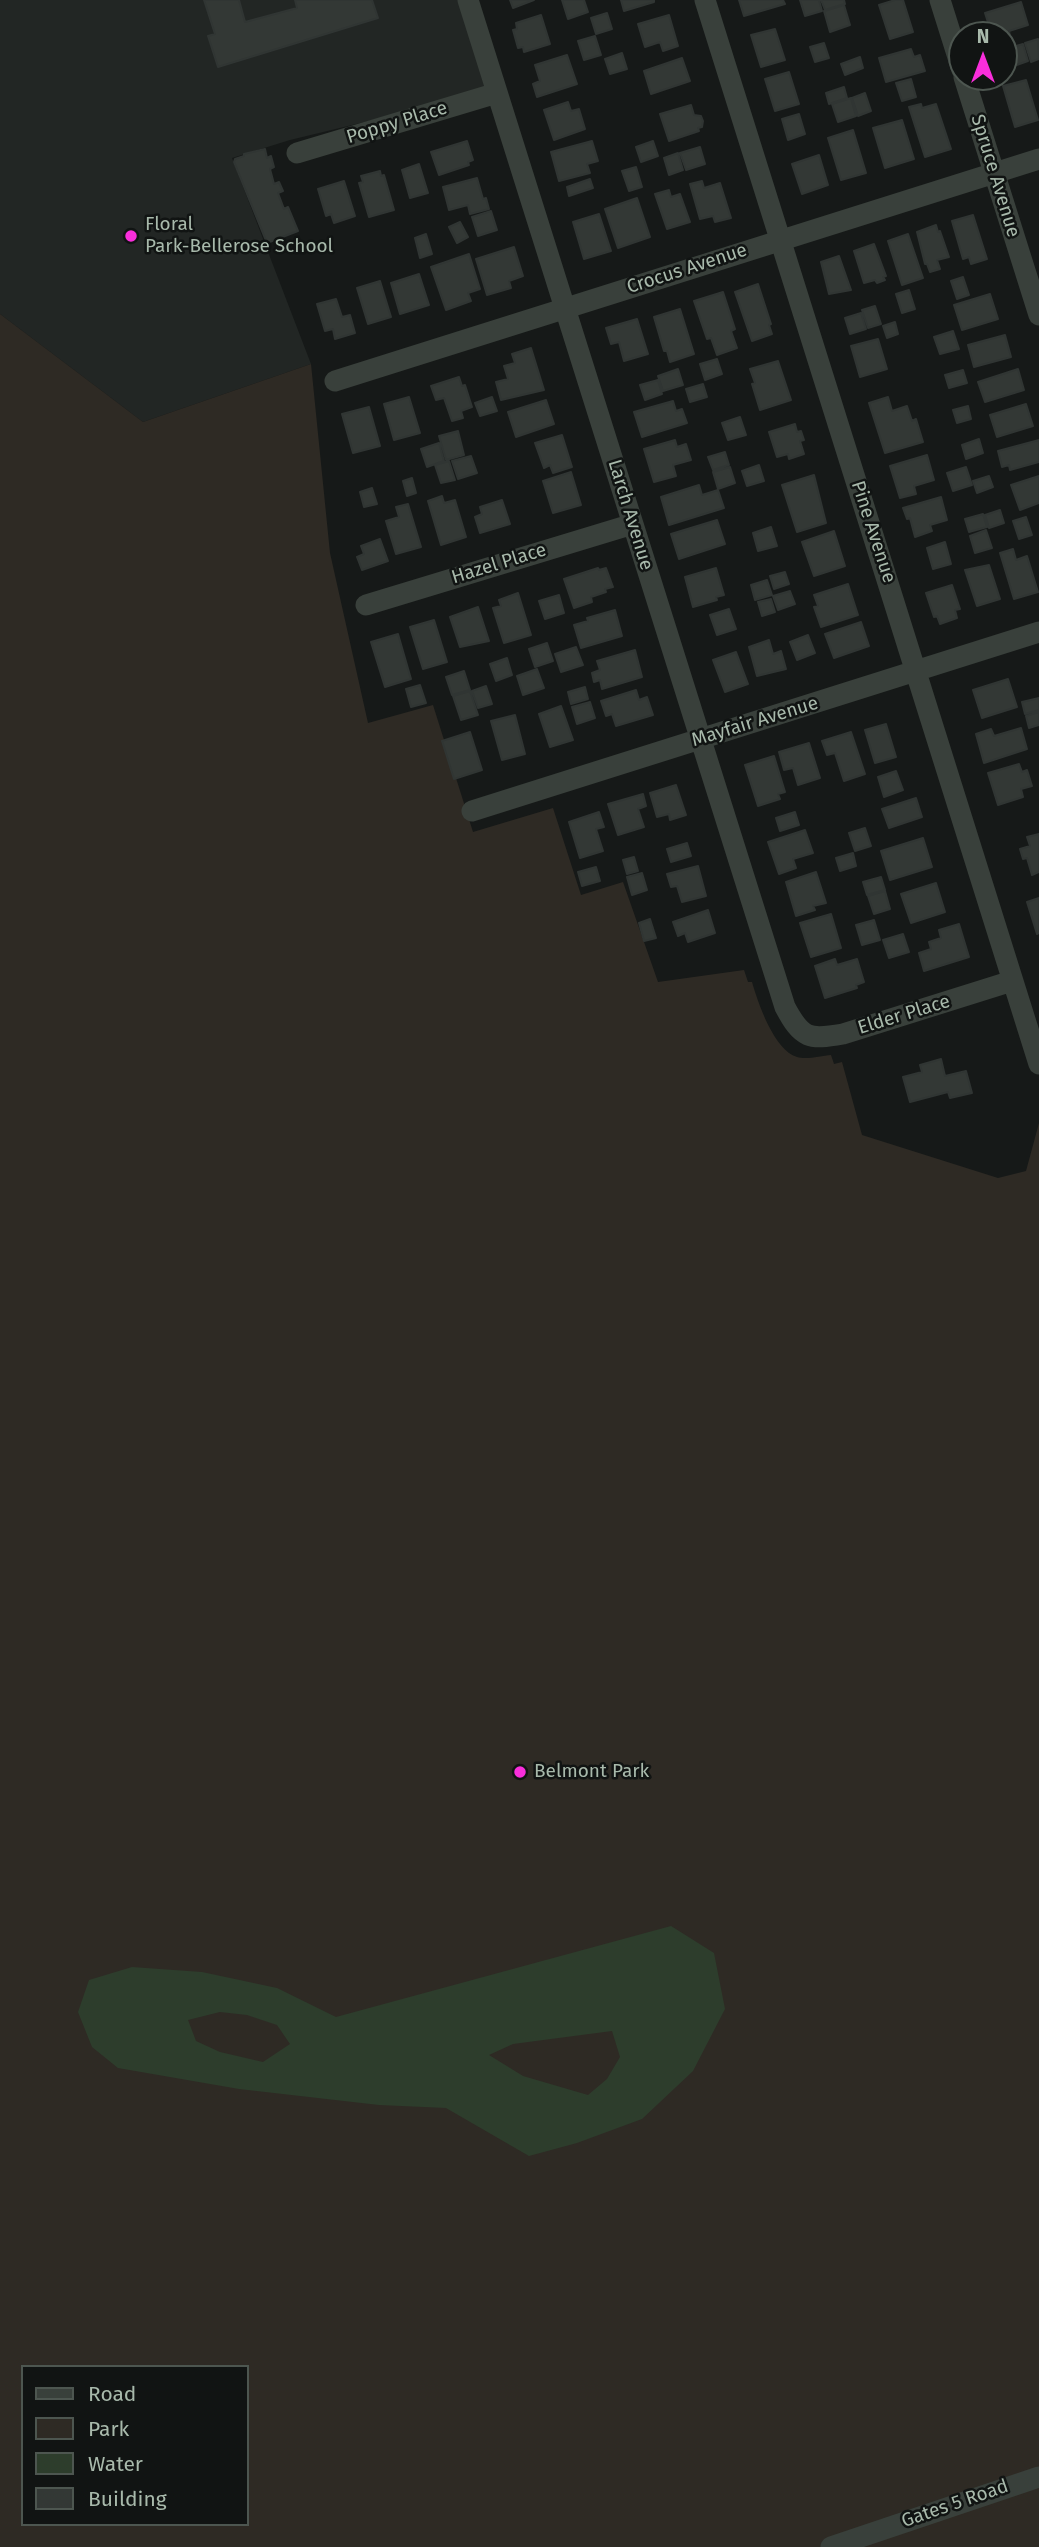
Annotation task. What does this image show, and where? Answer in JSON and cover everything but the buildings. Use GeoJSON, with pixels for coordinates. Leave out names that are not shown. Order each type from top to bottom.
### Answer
{"type":"FeatureCollection","features":[{"type":"Feature","properties":{"kind":"street","name":"Larch Avenue"},"geometry":{"type":"LineString","coordinates":[[468,0],[785,1007],[796,1028]]}},
{"type":"Feature","properties":{"kind":"street","name":"Pine Avenue"},"geometry":{"type":"LineString","coordinates":[[705,0],[1039,1064]]}},
{"type":"Feature","properties":{"kind":"street"},"geometry":{"type":"LineString","coordinates":[[940,0],[948,25]]}},
{"type":"Feature","properties":{"kind":"street","name":"Spruce Avenue"},"geometry":{"type":"LineString","coordinates":[[968,91],[1039,315]]}},
{"type":"Feature","properties":{"kind":"street","name":"Poppy Place"},"geometry":{"type":"LineString","coordinates":[[297,153],[498,93]]}},
{"type":"Feature","properties":{"kind":"street","name":"Crocus Avenue"},"geometry":{"type":"LineString","coordinates":[[335,381],[1039,159]]}},
{"type":"Feature","properties":{"kind":"street","name":"Hazel Place"},"geometry":{"type":"LineString","coordinates":[[366,605],[632,524]]}},
{"type":"Feature","properties":{"kind":"street","name":"Mayfair Avenue"},"geometry":{"type":"LineString","coordinates":[[472,811],[1039,632]]}},
{"type":"Feature","properties":{"kind":"street","name":"Elder Place"},"geometry":{"type":"LineString","coordinates":[[796,1028],[816,1038],[843,1034],[1012,981]]}},
{"type":"Feature","properties":{"kind":"street","name":"Gates 5 Road"},"geometry":{"type":"LineString","coordinates":[[831,2547],[1039,2477]]}},
{"type":"Feature","properties":{"kind":"shaded area","name":"Floral Park-Bellerose School"},"geometry":{"type":"Polygon","coordinates":[[[0,0],[465,0],[493,91],[290,140],[232,158],[311,364],[143,422],[0,314],[0,0]]]}},
{"type":"Feature","properties":{"kind":"green space","name":"Belmont Park"},"geometry":{"type":"Polygon","coordinates":[[[0,314],[143,422],[311,364],[330,553],[368,723],[433,705],[473,832],[553,808],[581,895],[623,882],[658,982],[744,970],[748,982],[752,982],[768,1025],[789,1053],[805,1058],[831,1055],[834,1064],[842,1062],[862,1135],[998,1178],[1026,1171],[1039,1123],[1039,2547],[0,2547],[0,314]]]}},
{"type":"Feature","properties":{"kind":"water"},"geometry":{"type":"Polygon","coordinates":[[[671,1926],[714,1953],[725,2009],[693,2071],[642,2119],[577,2143],[529,2156],[446,2108],[379,2105],[239,2089],[118,2068],[92,2047],[78,2012],[89,1980],[132,1967],[202,1972],[277,1988],[336,2017],[671,1926]],[[220,2012],[188,2020],[196,2041],[220,2052],[263,2062],[290,2044],[277,2025],[247,2015],[220,2012]],[[612,2031],[513,2044],[489,2055],[523,2076],[588,2095],[607,2079],[620,2057],[612,2031]]]}},
{"type":"Feature","properties":{"kind":"place","name":"Floral Park-Bellerose School"},"geometry":{"type":"Point","coordinates":[131,236]}},
{"type":"Feature","properties":{"kind":"place","name":"Belmont Park"},"geometry":{"type":"Point","coordinates":[520,1772]}}]}
